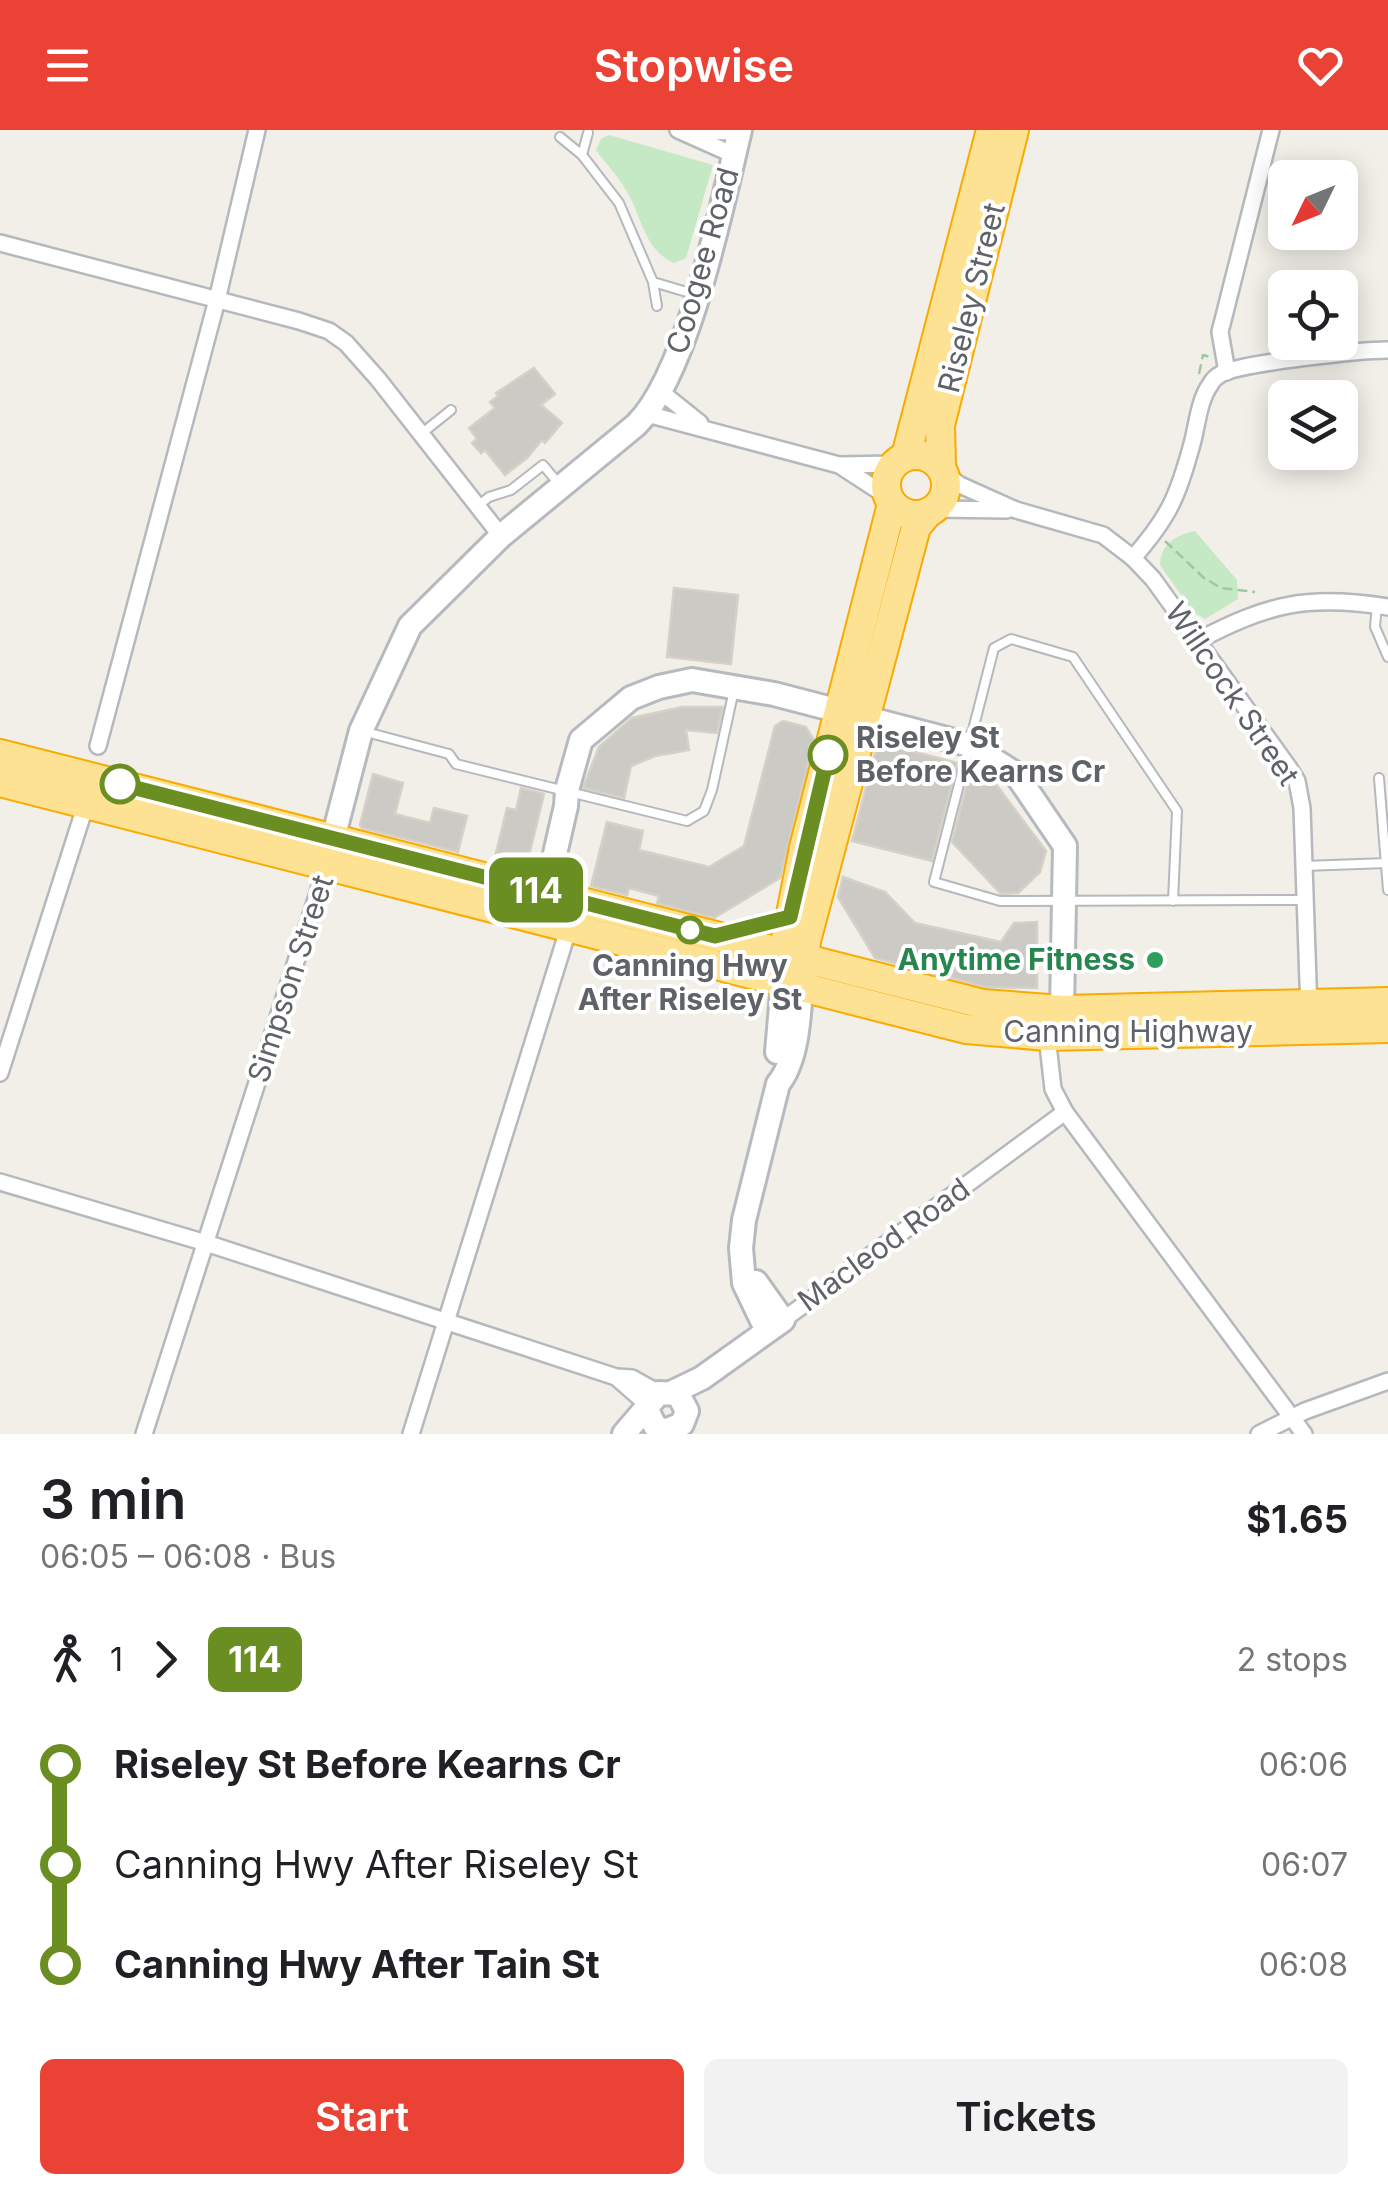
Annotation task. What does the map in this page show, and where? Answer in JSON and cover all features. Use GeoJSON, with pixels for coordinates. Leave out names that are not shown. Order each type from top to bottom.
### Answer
{"type":"FeatureCollection","features":[{"type":"Feature","properties":{"kind":"highway","name":"Riseley Street"},"geometry":{"type":"LineString","coordinates":[[792,985],[802,912],[852,715],[890,500],[885,484],[899,460],[991,130]]}},
{"type":"Feature","properties":{"kind":"highway","name":"Riseley Street"},"geometry":{"type":"LineString","coordinates":[[852,715],[916,527],[946,493],[940,425],[1014,130]]}},
{"type":"Feature","properties":{"kind":"highway"},"geometry":{"type":"LineString","coordinates":[[899,460],[918,454],[932,459],[943,470]]}},
{"type":"Feature","properties":{"kind":"highway"},"geometry":{"type":"LineString","coordinates":[[890,500],[902,512],[914,515],[931,511]]}},
{"type":"Feature","properties":{"kind":"highway","name":"Canning Highway"},"geometry":{"type":"LineString","coordinates":[[0,754],[569,926],[966,1029],[1047,1036],[1309,1017],[1388,1002]]}},
{"type":"Feature","properties":{"kind":"highway","name":"Canning Highway"},"geometry":{"type":"LineString","coordinates":[[0,782],[86,804],[546,893],[983,1004],[1309,1017],[1388,1028]]}},
{"type":"Feature","properties":{"kind":"highway"},"geometry":{"type":"LineString","coordinates":[[715,936],[802,912],[846,970]]}},
{"type":"Feature","properties":{"kind":"street"},"geometry":{"type":"LineString","coordinates":[[98,746],[217,300],[257,130]]}},
{"type":"Feature","properties":{"kind":"street"},"geometry":{"type":"LineString","coordinates":[[678,130],[738,139]]}},
{"type":"Feature","properties":{"kind":"street"},"geometry":{"type":"LineString","coordinates":[[678,130],[738,139]]}},
{"type":"Feature","properties":{"kind":"street"},"geometry":{"type":"LineString","coordinates":[[1226,372],[1220,332],[1271,130]]}},
{"type":"Feature","properties":{"kind":"street","name":"Coogee Road"},"geometry":{"type":"LineString","coordinates":[[660,391],[697,294],[738,139]]}},
{"type":"Feature","properties":{"kind":"street"},"geometry":{"type":"LineString","coordinates":[[0,244],[329,331],[346,343],[501,536]]}},
{"type":"Feature","properties":{"kind":"street"},"geometry":{"type":"LineString","coordinates":[[1133,558],[1163,524],[1171,508],[1206,391],[1216,378],[1226,372],[1365,350],[1388,350]]}},
{"type":"Feature","properties":{"kind":"street"},"geometry":{"type":"LineString","coordinates":[[660,391],[706,428]]}},
{"type":"Feature","properties":{"kind":"street","name":"Simpson Street"},"geometry":{"type":"LineString","coordinates":[[144,1434],[330,852],[361,730],[410,626],[501,536],[647,414],[660,391]]}},
{"type":"Feature","properties":{"kind":"street"},"geometry":{"type":"LineString","coordinates":[[647,414],[839,465],[890,500]]}},
{"type":"Feature","properties":{"kind":"street"},"geometry":{"type":"LineString","coordinates":[[839,465],[899,460]]}},
{"type":"Feature","properties":{"kind":"street","name":"Willcock Street"},"geometry":{"type":"LineString","coordinates":[[943,470],[964,487],[1016,510],[1102,536],[1133,558],[1297,782],[1302,808],[1309,1017]]}},
{"type":"Feature","properties":{"kind":"street","name":"Willcock Street"},"geometry":{"type":"LineString","coordinates":[[931,511],[1016,510]]}},
{"type":"Feature","properties":{"kind":"street"},"geometry":{"type":"LineString","coordinates":[[1197,641],[1276,606],[1319,602],[1382,606]]}},
{"type":"Feature","properties":{"kind":"street"},"geometry":{"type":"LineString","coordinates":[[546,893],[581,740],[631,698],[692,680],[735,685],[970,745],[1016,774],[1065,846],[1062,1010]]}},
{"type":"Feature","properties":{"kind":"street"},"geometry":{"type":"LineString","coordinates":[[0,1073],[86,804]]}},
{"type":"Feature","properties":{"kind":"street"},"geometry":{"type":"LineString","coordinates":[[411,1434],[569,926]]}},
{"type":"Feature","properties":{"kind":"street","name":"Riseley Street"},"geometry":{"type":"LineString","coordinates":[[775,1325],[744,1284],[742,1248],[744,1220],[778,1084],[774,1072],[792,985]]}},
{"type":"Feature","properties":{"kind":"street"},"geometry":{"type":"LineString","coordinates":[[1047,1036],[1053,1089],[1065,1112],[1304,1434]]}},
{"type":"Feature","properties":{"kind":"street","name":"Macleod Road"},"geometry":{"type":"LineString","coordinates":[[624,1434],[667,1417],[702,1378],[1065,1112]]}},
{"type":"Feature","properties":{"kind":"street"},"geometry":{"type":"LineString","coordinates":[[0,1182],[206,1243],[616,1378],[667,1417]]}},
{"type":"Feature","properties":{"kind":"street"},"geometry":{"type":"LineString","coordinates":[[1259,1434],[1291,1417],[1388,1381]]}},
{"type":"Feature","properties":{"kind":"lane"},"geometry":{"type":"LineString","coordinates":[[582,155],[588,133]]}},
{"type":"Feature","properties":{"kind":"lane"},"geometry":{"type":"LineString","coordinates":[[560,137],[582,155],[619,203],[640,245],[657,306]]}},
{"type":"Feature","properties":{"kind":"lane"},"geometry":{"type":"LineString","coordinates":[[653,282],[697,294]]}},
{"type":"Feature","properties":{"kind":"lane"},"geometry":{"type":"LineString","coordinates":[[421,434],[451,410]]}},
{"type":"Feature","properties":{"kind":"lane"},"geometry":{"type":"LineString","coordinates":[[478,506],[490,497],[512,490],[543,465],[562,486]]}},
{"type":"Feature","properties":{"kind":"lane"},"geometry":{"type":"LineString","coordinates":[[1382,606],[1376,627],[1388,656]]}},
{"type":"Feature","properties":{"kind":"lane"},"geometry":{"type":"LineString","coordinates":[[1173,902],[1176,811],[1073,657],[1011,639],[994,648],[934,882],[1000,902],[1173,902],[1305,900]]}},
{"type":"Feature","properties":{"kind":"lane"},"geometry":{"type":"LineString","coordinates":[[361,730],[449,754],[456,764],[687,821],[704,811],[735,685]]}},
{"type":"Feature","properties":{"kind":"lane"},"geometry":{"type":"LineString","coordinates":[[1379,778],[1388,890]]}},
{"type":"Feature","properties":{"kind":"lane"},"geometry":{"type":"LineString","coordinates":[[1303,866],[1387,863]]}},
{"type":"Feature","properties":{"kind":"path"},"geometry":{"type":"LineString","coordinates":[[1163,539],[1204,578],[1221,588],[1255,592]]}},
{"type":"Feature","properties":{"kind":"green space"},"geometry":{"type":"Polygon","coordinates":[[[609,135],[713,165],[686,258],[674,263],[650,241],[626,190],[596,150],[601,139],[609,135]]]}},
{"type":"Feature","properties":{"kind":"green space"},"geometry":{"type":"Polygon","coordinates":[[[1195,531],[1237,580],[1238,599],[1205,619],[1193,612],[1160,565],[1171,542],[1195,531]]]}},
{"type":"Feature","properties":{"kind":"building"},"geometry":{"type":"Polygon","coordinates":[[[534,368],[555,394],[541,405],[562,423],[545,443],[542,440],[505,475],[485,450],[481,453],[472,443],[477,439],[469,428],[495,408],[490,402],[498,396],[496,393],[534,368]]]}},
{"type":"Feature","properties":{"kind":"building"},"geometry":{"type":"Polygon","coordinates":[[[674,588],[738,595],[731,664],[667,657],[674,588]]]}},
{"type":"Feature","properties":{"kind":"building"},"geometry":{"type":"Polygon","coordinates":[[[682,707],[723,707],[717,733],[686,730],[689,750],[655,756],[631,766],[624,798],[583,788],[599,747],[632,718],[682,707]]]}},
{"type":"Feature","properties":{"kind":"building"},"geometry":{"type":"Polygon","coordinates":[[[783,721],[806,727],[814,740],[780,878],[714,918],[657,903],[659,896],[629,888],[627,895],[591,886],[607,822],[643,831],[639,850],[709,867],[744,846],[775,726],[783,721]]]}},
{"type":"Feature","properties":{"kind":"building"},"geometry":{"type":"Polygon","coordinates":[[[888,745],[957,763],[932,861],[852,841],[875,753],[888,745]]]}},
{"type":"Feature","properties":{"kind":"building"},"geometry":{"type":"Polygon","coordinates":[[[971,768],[995,783],[1046,851],[1040,872],[1018,893],[1001,894],[952,842],[971,768]]]}},
{"type":"Feature","properties":{"kind":"building"},"geometry":{"type":"Polygon","coordinates":[[[373,774],[403,783],[395,814],[430,823],[434,808],[467,816],[458,852],[362,828],[373,774]]]}},
{"type":"Feature","properties":{"kind":"building"},"geometry":{"type":"Polygon","coordinates":[[[521,788],[544,794],[528,860],[516,867],[494,861],[507,808],[516,810],[521,788]]]}},
{"type":"Feature","properties":{"kind":"building"},"geometry":{"type":"Polygon","coordinates":[[[843,877],[885,892],[915,923],[1001,942],[1014,923],[1037,922],[1037,988],[986,987],[875,958],[838,897],[843,877]]]}},
{"type":"Feature","properties":{"kind":"bus line","name":"114"},"geometry":{"type":"LineString","coordinates":[[120,784],[715,936],[790,917],[828,755]]}},
{"type":"Feature","properties":{"kind":"place","name":"Riseley St Before Kearns Cr"},"geometry":{"type":"Point","coordinates":[828,755]}},
{"type":"Feature","properties":{"kind":"place","name":"Canning Hwy After Riseley St"},"geometry":{"type":"Point","coordinates":[690,930]}},
{"type":"Feature","properties":{"kind":"place","name":"Anytime Fitness"},"geometry":{"type":"Point","coordinates":[1155,960]}}]}
